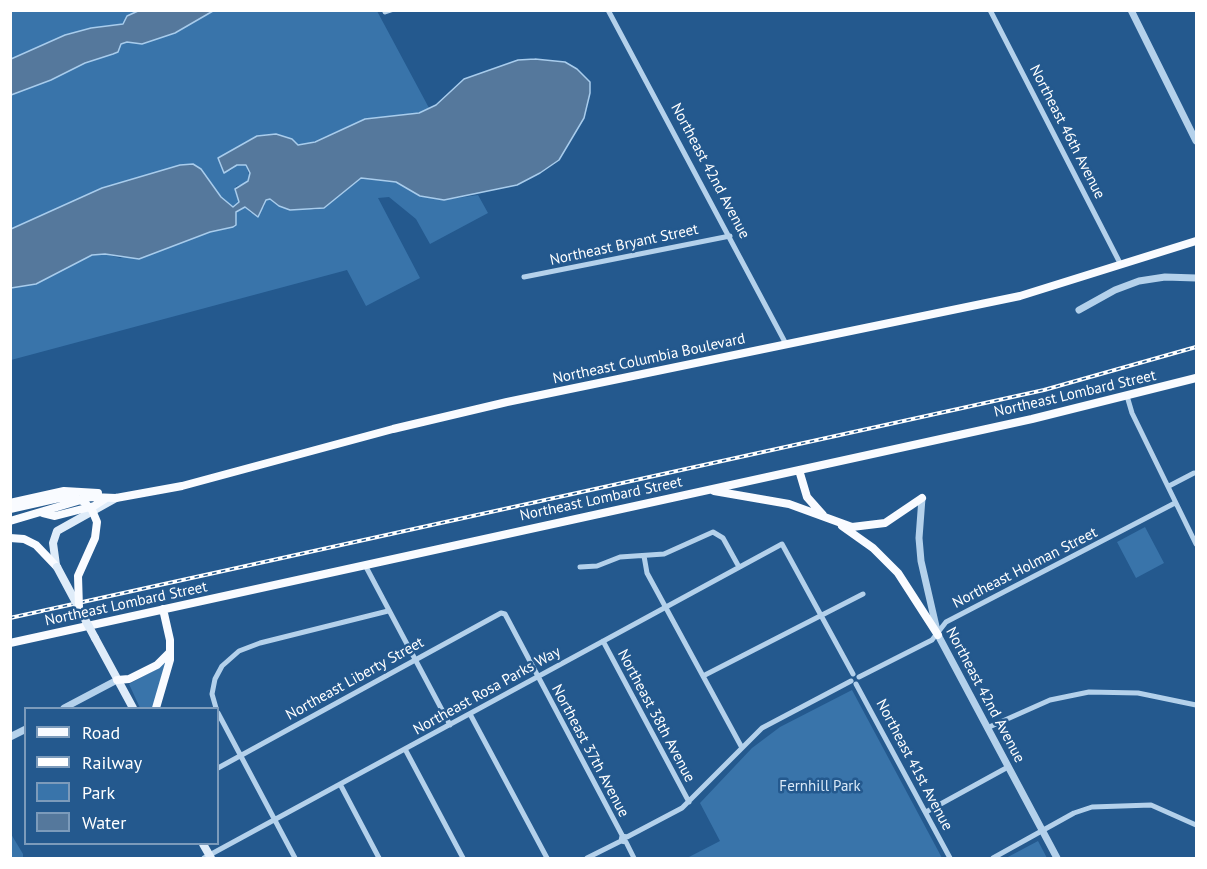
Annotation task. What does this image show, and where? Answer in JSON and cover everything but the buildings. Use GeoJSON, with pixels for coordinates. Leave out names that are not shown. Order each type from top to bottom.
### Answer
{"type":"FeatureCollection","features":[{"type":"Feature","properties":{"kind":"main road","name":"Northeast Columbia Boulevard"},"geometry":{"type":"LineString","coordinates":[[10,520],[43,513],[55,516],[94,506],[105,499],[182,486],[461,412],[1014,297],[1197,241]]}},
{"type":"Feature","properties":{"kind":"main road","name":"Northeast Lombard Street"},"geometry":{"type":"LineString","coordinates":[[10,643],[799,470],[1197,378]]}},
{"type":"Feature","properties":{"kind":"main road"},"geometry":{"type":"LineString","coordinates":[[799,470],[810,502],[834,522],[863,540],[894,569],[912,592],[938,635]]}},
{"type":"Feature","properties":{"kind":"main road"},"geometry":{"type":"LineString","coordinates":[[10,503],[76,490],[116,498]]}},
{"type":"Feature","properties":{"kind":"main road"},"geometry":{"type":"LineString","coordinates":[[706,490],[789,504],[852,527],[877,525],[900,514],[922,498]]}},
{"type":"Feature","properties":{"kind":"main road"},"geometry":{"type":"LineString","coordinates":[[10,509],[60,498],[76,498],[87,505],[94,514],[97,526],[95,538],[78,576],[80,608]]}},
{"type":"Feature","properties":{"kind":"main road"},"geometry":{"type":"LineString","coordinates":[[57,567],[54,536],[63,526],[96,511],[116,498]]}},
{"type":"Feature","properties":{"kind":"main road"},"geometry":{"type":"LineString","coordinates":[[10,538],[24,539],[39,547],[57,567],[132,707]]}},
{"type":"Feature","properties":{"kind":"main road"},"geometry":{"type":"LineString","coordinates":[[156,707],[170,660],[170,640],[163,609]]}},
{"type":"Feature","properties":{"kind":"main road"},"geometry":{"type":"LineString","coordinates":[[117,680],[129,680],[157,665],[169,653]]}},
{"type":"Feature","properties":{"kind":"street","name":"Northeast 42nd Avenue"},"geometry":{"type":"LineString","coordinates":[[608,10],[786,344]]}},
{"type":"Feature","properties":{"kind":"street","name":"Northeast 46th Avenue"},"geometry":{"type":"LineString","coordinates":[[990,10],[1121,265]]}},
{"type":"Feature","properties":{"kind":"street"},"geometry":{"type":"LineString","coordinates":[[1131,10],[1197,141]]}},
{"type":"Feature","properties":{"kind":"street","name":"Northeast Bryant Street"},"geometry":{"type":"LineString","coordinates":[[524,278],[730,236]]}},
{"type":"Feature","properties":{"kind":"street"},"geometry":{"type":"LineString","coordinates":[[1079,309],[1139,281],[1164,277],[1197,278]]}},
{"type":"Feature","properties":{"kind":"street"},"geometry":{"type":"LineString","coordinates":[[1126,396],[1175,503],[1196,537],[1197,544]]}},
{"type":"Feature","properties":{"kind":"street"},"geometry":{"type":"LineString","coordinates":[[1169,486],[1194,473]]}},
{"type":"Feature","properties":{"kind":"street","name":"Northeast 42nd Avenue"},"geometry":{"type":"LineString","coordinates":[[922,498],[920,551],[925,590],[938,635],[1057,858]]}},
{"type":"Feature","properties":{"kind":"street","name":"Northeast Holman Street"},"geometry":{"type":"LineString","coordinates":[[856,676],[938,635],[946,622],[1175,503]]}},
{"type":"Feature","properties":{"kind":"street"},"geometry":{"type":"LineString","coordinates":[[580,567],[597,566],[620,557],[671,552],[713,532],[723,537],[739,567]]}},
{"type":"Feature","properties":{"kind":"street","name":"Northeast Rosa Parks Way"},"geometry":{"type":"LineString","coordinates":[[208,857],[782,544],[821,615]]}},
{"type":"Feature","properties":{"kind":"street"},"geometry":{"type":"LineString","coordinates":[[644,556],[647,573],[741,747]]}},
{"type":"Feature","properties":{"kind":"street"},"geometry":{"type":"LineString","coordinates":[[365,565],[450,725]]}},
{"type":"Feature","properties":{"kind":"street"},"geometry":{"type":"LineString","coordinates":[[703,676],[862,594]]}},
{"type":"Feature","properties":{"kind":"street"},"geometry":{"type":"LineString","coordinates":[[216,707],[212,694],[215,679],[227,661],[239,651],[260,643],[388,611]]}},
{"type":"Feature","properties":{"kind":"street","name":"Northeast Liberty Street"},"geometry":{"type":"LineString","coordinates":[[219,767],[501,613],[505,614]]}},
{"type":"Feature","properties":{"kind":"street","name":"Northeast 37th Avenue"},"geometry":{"type":"LineString","coordinates":[[505,614],[634,858]]}},
{"type":"Feature","properties":{"kind":"street"},"geometry":{"type":"LineString","coordinates":[[587,858],[677,811],[689,802],[741,747],[769,724],[853,682],[856,676],[821,615]]}},
{"type":"Feature","properties":{"kind":"street","name":"Northeast 38th Avenue"},"geometry":{"type":"LineString","coordinates":[[603,641],[689,802]]}},
{"type":"Feature","properties":{"kind":"street"},"geometry":{"type":"LineString","coordinates":[[66,707],[117,680]]}},
{"type":"Feature","properties":{"kind":"street","name":"Northeast 41st Avenue"},"geometry":{"type":"LineString","coordinates":[[853,682],[950,858]]}},
{"type":"Feature","properties":{"kind":"street"},"geometry":{"type":"LineString","coordinates":[[987,728],[1050,700],[1089,692],[1138,693],[1197,705]]}},
{"type":"Feature","properties":{"kind":"street"},"geometry":{"type":"LineString","coordinates":[[219,714],[295,858]]}},
{"type":"Feature","properties":{"kind":"street"},"geometry":{"type":"LineString","coordinates":[[470,714],[547,858]]}},
{"type":"Feature","properties":{"kind":"street"},"geometry":{"type":"LineString","coordinates":[[405,749],[463,858]]}},
{"type":"Feature","properties":{"kind":"street"},"geometry":{"type":"LineString","coordinates":[[926,812],[1008,767]]}},
{"type":"Feature","properties":{"kind":"street"},"geometry":{"type":"LineString","coordinates":[[340,784],[379,858]]}},
{"type":"Feature","properties":{"kind":"street"},"geometry":{"type":"LineString","coordinates":[[993,858],[1083,810],[1128,804],[1159,807],[1197,825]]}},
{"type":"Feature","properties":{"kind":"green space"},"geometry":{"type":"Polygon","coordinates":[[[11,11],[138,11],[127,16],[123,24],[91,28],[65,35],[11,59],[11,11]]]}},
{"type":"Feature","properties":{"kind":"green space"},"geometry":{"type":"Polygon","coordinates":[[[213,11],[377,11],[429,108],[418,113],[365,119],[308,144],[238,146],[230,171],[237,165],[246,165],[250,178],[244,184],[236,186],[235,191],[239,202],[233,207],[221,197],[201,169],[129,180],[102,188],[11,229],[11,95],[51,80],[85,63],[113,54],[121,44],[175,33],[213,11]]]}},
{"type":"Feature","properties":{"kind":"green space"},"geometry":{"type":"Polygon","coordinates":[[[361,178],[396,182],[420,196],[444,200],[478,195],[488,213],[430,244],[416,219],[389,197],[378,198],[420,278],[366,306],[347,270],[11,360],[11,288],[92,255],[105,254],[120,258],[160,251],[210,232],[233,227],[236,212],[245,207],[251,213],[264,207],[266,200],[271,199],[314,210],[324,208],[361,178]]]}},
{"type":"Feature","properties":{"kind":"green space"},"geometry":{"type":"Polygon","coordinates":[[[1145,527],[1164,563],[1136,578],[1117,542],[1145,527]]]}},
{"type":"Feature","properties":{"kind":"green space"},"geometry":{"type":"Polygon","coordinates":[[[166,660],[153,707],[140,707],[129,684],[157,669],[166,660]]]}},
{"type":"Feature","properties":{"kind":"green space","name":"Fernhill Park"},"geometry":{"type":"Polygon","coordinates":[[[852,690],[942,858],[687,858],[720,841],[700,803],[752,748],[780,727],[852,690]]]}},
{"type":"Feature","properties":{"kind":"green space"},"geometry":{"type":"Polygon","coordinates":[[[11,834],[23,854],[23,858],[11,858],[11,834]]]}},
{"type":"Feature","properties":{"kind":"green space"},"geometry":{"type":"Polygon","coordinates":[[[1038,841],[1047,858],[1006,858],[1038,841]]]}},
{"type":"Feature","properties":{"kind":"water"},"geometry":{"type":"Polygon","coordinates":[[[138,11],[213,11],[175,33],[142,44],[127,42],[121,44],[118,52],[85,63],[51,80],[11,95],[11,59],[65,35],[91,28],[123,24],[127,16],[138,11]]]}},
{"type":"Feature","properties":{"kind":"water"},"geometry":{"type":"Polygon","coordinates":[[[518,60],[565,62],[577,69],[590,82],[590,93],[584,118],[559,160],[517,185],[444,200],[420,196],[396,182],[361,178],[324,208],[290,210],[270,199],[266,200],[258,217],[245,207],[236,212],[236,225],[233,227],[210,232],[139,259],[105,254],[92,255],[36,284],[11,288],[11,229],[102,188],[180,165],[193,164],[201,169],[221,197],[233,207],[239,202],[235,189],[248,181],[250,173],[246,165],[237,165],[224,173],[218,158],[257,136],[276,134],[292,139],[298,145],[315,142],[365,119],[419,113],[436,105],[464,79],[518,60]]]}},
{"type":"Feature","properties":{"kind":"railway"},"geometry":{"type":"LineString","coordinates":[[10,618],[1044,390],[1196,347]]}}]}
